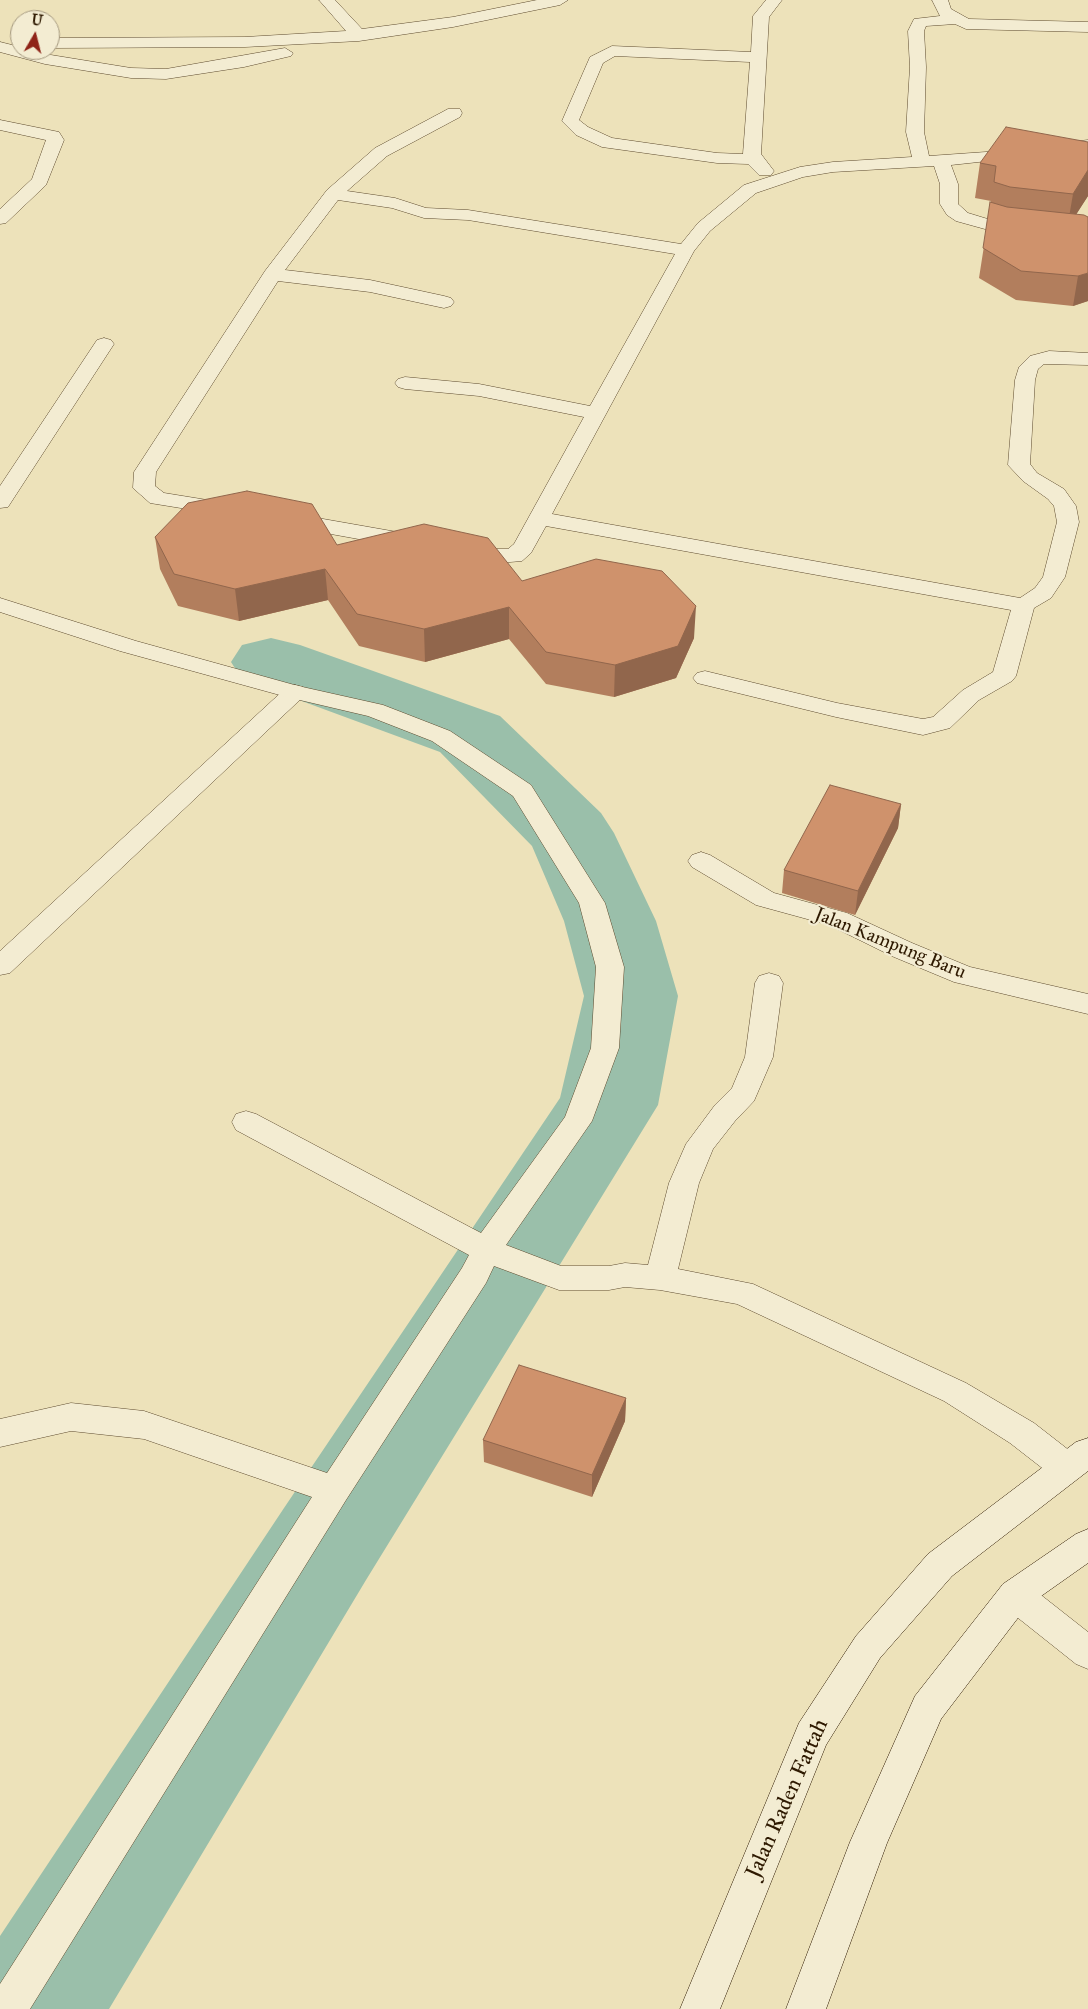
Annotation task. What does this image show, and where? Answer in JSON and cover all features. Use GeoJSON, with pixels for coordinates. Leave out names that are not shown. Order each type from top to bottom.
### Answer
{"type":"FeatureCollection","features":[{"type":"Feature","properties":{"kind":"street"},"geometry":{"type":"LineString","coordinates":[[327,0],[359,36]]}},
{"type":"Feature","properties":{"kind":"street"},"geometry":{"type":"LineString","coordinates":[[60,42],[245,42],[359,36],[452,22],[560,0]]}},
{"type":"Feature","properties":{"kind":"street"},"geometry":{"type":"LineString","coordinates":[[773,180],[754,159],[752,154],[761,16],[774,0]]}},
{"type":"Feature","properties":{"kind":"street"},"geometry":{"type":"LineString","coordinates":[[940,0],[944,12],[954,20],[966,24],[1088,27]]}},
{"type":"Feature","properties":{"kind":"street"},"geometry":{"type":"LineString","coordinates":[[954,20],[920,22],[916,31],[918,68],[915,132],[931,160],[949,184],[949,204],[953,211],[962,217],[1003,229],[1088,238]]}},
{"type":"Feature","properties":{"kind":"street"},"geometry":{"type":"LineString","coordinates":[[5,48],[94,68],[166,74],[244,62],[293,51],[332,38]]}},
{"type":"Feature","properties":{"kind":"street"},"geometry":{"type":"LineString","coordinates":[[754,159],[717,158],[608,142],[582,131],[570,121],[596,60],[612,51],[758,57]]}},
{"type":"Feature","properties":{"kind":"street"},"geometry":{"type":"LineString","coordinates":[[245,513],[158,498],[144,488],[145,472],[272,275],[333,194],[380,152],[454,113]]}},
{"type":"Feature","properties":{"kind":"street"},"geometry":{"type":"LineString","coordinates":[[0,126],[43,133],[53,136],[55,140],[40,181],[0,219]]}},
{"type":"Feature","properties":{"kind":"street"},"geometry":{"type":"LineString","coordinates":[[449,548],[498,556],[514,556],[523,548],[686,250],[704,227],[750,189],[773,180],[833,167],[1088,145]]}},
{"type":"Feature","properties":{"kind":"street"},"geometry":{"type":"LineString","coordinates":[[333,194],[396,203],[424,213],[468,215],[686,250]]}},
{"type":"Feature","properties":{"kind":"street"},"geometry":{"type":"LineString","coordinates":[[272,275],[370,286],[444,302]]}},
{"type":"Feature","properties":{"kind":"street"},"geometry":{"type":"LineString","coordinates":[[2,498],[104,344]]}},
{"type":"Feature","properties":{"kind":"street"},"geometry":{"type":"LineString","coordinates":[[705,678],[795,698],[836,710],[923,727],[942,723],[971,695],[1004,676],[1024,605],[1043,593],[1054,577],[1068,522],[1065,506],[1056,494],[1030,477],[1019,465],[1025,380],[1028,366],[1037,360],[1049,357],[1088,359]]}},
{"type":"Feature","properties":{"kind":"street"},"geometry":{"type":"LineString","coordinates":[[405,383],[479,390],[598,414]]}},
{"type":"Feature","properties":{"kind":"street"},"geometry":{"type":"LineString","coordinates":[[274,518],[430,544]]}},
{"type":"Feature","properties":{"kind":"street"},"geometry":{"type":"LineString","coordinates":[[540,518],[1024,605]]}},
{"type":"Feature","properties":{"kind":"street"},"geometry":{"type":"LineString","coordinates":[[0,605],[128,646],[295,692],[375,710],[441,736],[522,791],[592,903],[610,967],[605,1048],[578,1121],[497,1254],[475,1274],[334,1490],[7,2009]]}},
{"type":"Feature","properties":{"kind":"street"},"geometry":{"type":"LineString","coordinates":[[0,966],[295,692]]}},
{"type":"Feature","properties":{"kind":"street","name":"Jalan Kampung Baru"},"geometry":{"type":"LineString","coordinates":[[702,861],[765,899],[838,919],[903,950],[964,975],[1088,1004]]}},
{"type":"Feature","properties":{"kind":"street"},"geometry":{"type":"LineString","coordinates":[[660,1278],[684,1183],[697,1152],[725,1113],[744,1094],[760,1057],[762,1022],[769,983]]}},
{"type":"Feature","properties":{"kind":"street"},"geometry":{"type":"LineString","coordinates":[[246,1122],[497,1254],[559,1278],[609,1278],[625,1276],[660,1278],[742,1293],[955,1392],[1022,1433],[1078,1460]]}},
{"type":"Feature","properties":{"kind":"street"},"geometry":{"type":"LineString","coordinates":[[0,1432],[71,1417],[144,1425],[334,1490]]}},
{"type":"Feature","properties":{"kind":"street","name":"Jalan Raden Fattah"},"geometry":{"type":"LineString","coordinates":[[700,2009],[812,1735],[868,1647],[940,1565],[1078,1460]]}},
{"type":"Feature","properties":{"kind":"street"},"geometry":{"type":"LineString","coordinates":[[806,2009],[869,1842],[928,1708],[1016,1595],[1088,1544]]}},
{"type":"Feature","properties":{"kind":"street"},"geometry":{"type":"LineString","coordinates":[[1016,1595],[1088,1653]]}},
{"type":"Feature","properties":{"kind":"building"},"geometry":{"type":"Polygon","coordinates":[[[1006,127],[1088,142],[1088,170],[1073,194],[1010,187],[994,182],[996,166],[980,163],[1006,127]]]}},
{"type":"Feature","properties":{"kind":"building"},"geometry":{"type":"Polygon","coordinates":[[[990,202],[1007,207],[1088,217],[1088,273],[1078,276],[1021,271],[983,248],[990,202]]]}},
{"type":"Feature","properties":{"kind":"building"},"geometry":{"type":"Polygon","coordinates":[[[247,491],[312,504],[337,545],[424,524],[488,538],[522,581],[596,559],[662,571],[696,606],[678,646],[615,665],[546,652],[509,607],[424,629],[357,614],[325,569],[235,589],[174,574],[155,537],[188,503],[247,491]]]}},
{"type":"Feature","properties":{"kind":"building"},"geometry":{"type":"Polygon","coordinates":[[[830,785],[901,804],[858,891],[784,870],[830,785]]]}},
{"type":"Feature","properties":{"kind":"building"},"geometry":{"type":"Polygon","coordinates":[[[519,1365],[626,1398],[592,1475],[483,1440],[519,1365]]]}},
{"type":"Feature","properties":{"kind":"waterway"},"geometry":{"type":"LineString","coordinates":[[32,2009],[325,1544],[608,1105],[631,996],[610,921],[570,833],[470,734],[271,662]]}}]}
